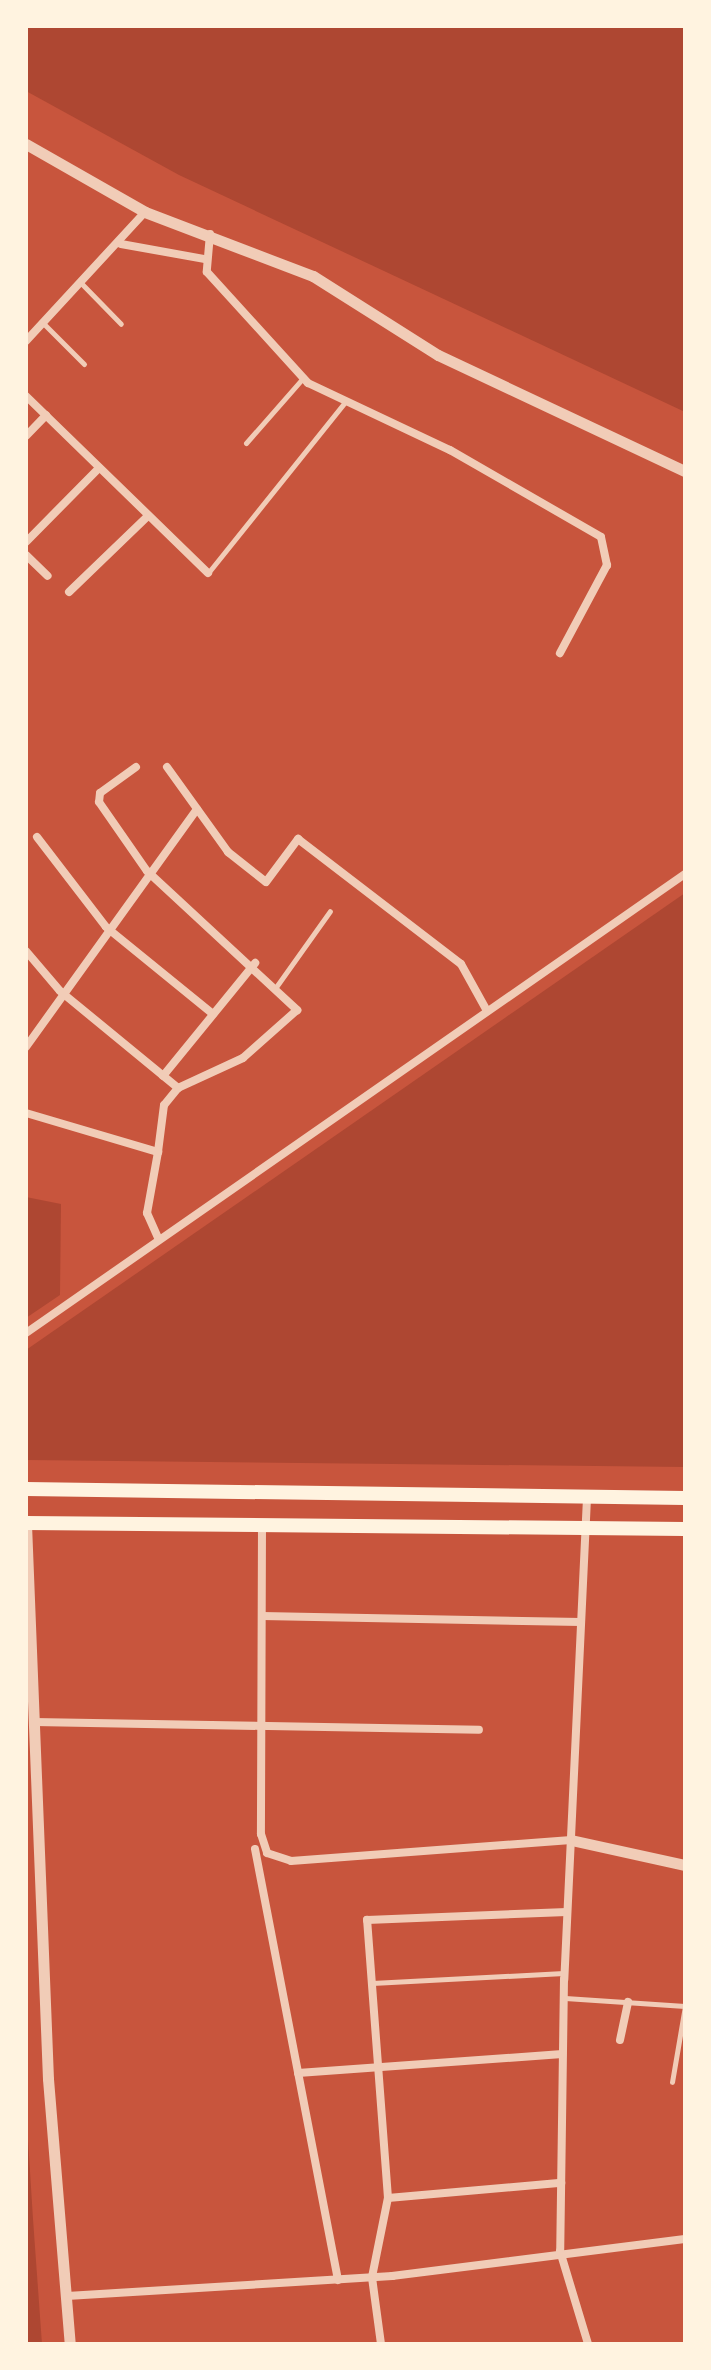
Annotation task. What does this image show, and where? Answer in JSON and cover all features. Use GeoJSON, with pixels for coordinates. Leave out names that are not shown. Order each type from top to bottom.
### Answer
{"type":"FeatureCollection","features":[{"type":"Feature","properties":{"kind":"main road"},"geometry":{"type":"LineString","coordinates":[[26,1489],[685,1498]]}},
{"type":"Feature","properties":{"kind":"main road"},"geometry":{"type":"LineString","coordinates":[[26,1523],[685,1529]]}},
{"type":"Feature","properties":{"kind":"street"},"geometry":{"type":"LineString","coordinates":[[27,147],[145,212],[211,233],[313,276],[438,355],[685,471]]}},
{"type":"Feature","properties":{"kind":"street"},"geometry":{"type":"LineString","coordinates":[[26,341],[121,244],[145,212]]}},
{"type":"Feature","properties":{"kind":"street"},"geometry":{"type":"LineString","coordinates":[[211,233],[204,259],[207,272],[303,378],[344,403],[450,450],[601,537],[607,565],[560,653]]}},
{"type":"Feature","properties":{"kind":"street"},"geometry":{"type":"LineString","coordinates":[[121,244],[204,259]]}},
{"type":"Feature","properties":{"kind":"street"},"geometry":{"type":"LineString","coordinates":[[26,396],[208,573]]}},
{"type":"Feature","properties":{"kind":"street"},"geometry":{"type":"LineString","coordinates":[[26,436],[46,415]]}},
{"type":"Feature","properties":{"kind":"street"},"geometry":{"type":"LineString","coordinates":[[26,542],[99,468]]}},
{"type":"Feature","properties":{"kind":"street"},"geometry":{"type":"LineString","coordinates":[[69,592],[148,516]]}},
{"type":"Feature","properties":{"kind":"street"},"geometry":{"type":"LineString","coordinates":[[26,555],[48,576]]}},
{"type":"Feature","properties":{"kind":"street"},"geometry":{"type":"LineString","coordinates":[[136,767],[99,797],[147,871],[255,963],[297,1010],[243,1058],[178,1088],[164,1105],[147,1213],[158,1238]]}},
{"type":"Feature","properties":{"kind":"street"},"geometry":{"type":"LineString","coordinates":[[167,767],[228,852],[266,882],[298,839],[461,964],[487,1011]]}},
{"type":"Feature","properties":{"kind":"street"},"geometry":{"type":"LineString","coordinates":[[26,1047],[60,991],[147,871],[197,809]]}},
{"type":"Feature","properties":{"kind":"street"},"geometry":{"type":"LineString","coordinates":[[37,837],[106,927],[213,1014]]}},
{"type":"Feature","properties":{"kind":"street"},"geometry":{"type":"LineString","coordinates":[[26,1333],[158,1238],[685,874]]}},
{"type":"Feature","properties":{"kind":"street"},"geometry":{"type":"LineString","coordinates":[[26,951],[60,991],[178,1088]]}},
{"type":"Feature","properties":{"kind":"street"},"geometry":{"type":"LineString","coordinates":[[163,1076],[255,963]]}},
{"type":"Feature","properties":{"kind":"street"},"geometry":{"type":"LineString","coordinates":[[26,1113],[158,1152]]}},
{"type":"Feature","properties":{"kind":"street"},"geometry":{"type":"LineString","coordinates":[[587,1498],[564,1973],[560,2251],[588,2344]]}},
{"type":"Feature","properties":{"kind":"street"},"geometry":{"type":"LineString","coordinates":[[26,1523],[48,2079],[70,2344]]}},
{"type":"Feature","properties":{"kind":"street"},"geometry":{"type":"LineString","coordinates":[[262,1525],[261,1834],[277,1859],[571,1840],[685,1865]]}},
{"type":"Feature","properties":{"kind":"street"},"geometry":{"type":"LineString","coordinates":[[262,1616],[581,1622]]}},
{"type":"Feature","properties":{"kind":"street"},"geometry":{"type":"LineString","coordinates":[[34,1722],[479,1730]]}},
{"type":"Feature","properties":{"kind":"street"},"geometry":{"type":"LineString","coordinates":[[255,1849],[338,2280]]}},
{"type":"Feature","properties":{"kind":"street"},"geometry":{"type":"LineString","coordinates":[[381,2344],[372,2277],[388,2198],[367,1920],[567,1912]]}},
{"type":"Feature","properties":{"kind":"street"},"geometry":{"type":"LineString","coordinates":[[620,2040],[628,2002]]}},
{"type":"Feature","properties":{"kind":"street"},"geometry":{"type":"LineString","coordinates":[[298,2073],[562,2054]]}},
{"type":"Feature","properties":{"kind":"street"},"geometry":{"type":"LineString","coordinates":[[388,2198],[561,2183]]}},
{"type":"Feature","properties":{"kind":"street"},"geometry":{"type":"LineString","coordinates":[[67,2296],[372,2277],[560,2251],[685,2239]]}},
{"type":"Feature","properties":{"kind":"lane"},"geometry":{"type":"LineString","coordinates":[[81,283],[121,324]]}},
{"type":"Feature","properties":{"kind":"lane"},"geometry":{"type":"LineString","coordinates":[[43,323],[84,364]]}},
{"type":"Feature","properties":{"kind":"lane"},"geometry":{"type":"LineString","coordinates":[[246,443],[303,378]]}},
{"type":"Feature","properties":{"kind":"lane"},"geometry":{"type":"LineString","coordinates":[[208,573],[344,403]]}},
{"type":"Feature","properties":{"kind":"lane"},"geometry":{"type":"LineString","coordinates":[[276,987],[330,911]]}},
{"type":"Feature","properties":{"kind":"lane"},"geometry":{"type":"LineString","coordinates":[[371,1983],[564,1973]]}},
{"type":"Feature","properties":{"kind":"lane"},"geometry":{"type":"LineString","coordinates":[[564,1998],[685,2006],[672,2082]]}},
{"type":"Feature","properties":{"kind":"shaded area"},"geometry":{"type":"Polygon","coordinates":[[[26,26],[685,26],[685,412],[179,175],[26,91],[26,26]]]}},
{"type":"Feature","properties":{"kind":"shaded area"},"geometry":{"type":"Polygon","coordinates":[[[685,893],[685,1467],[26,1460],[26,1350],[685,893]]]}},
{"type":"Feature","properties":{"kind":"shaded area"},"geometry":{"type":"Polygon","coordinates":[[[26,1197],[61,1204],[60,1295],[26,1318],[26,1197]]]}},
{"type":"Feature","properties":{"kind":"shaded area"},"geometry":{"type":"Polygon","coordinates":[[[26,2107],[33,2219],[42,2344],[26,2344],[26,2107]]]}}]}
